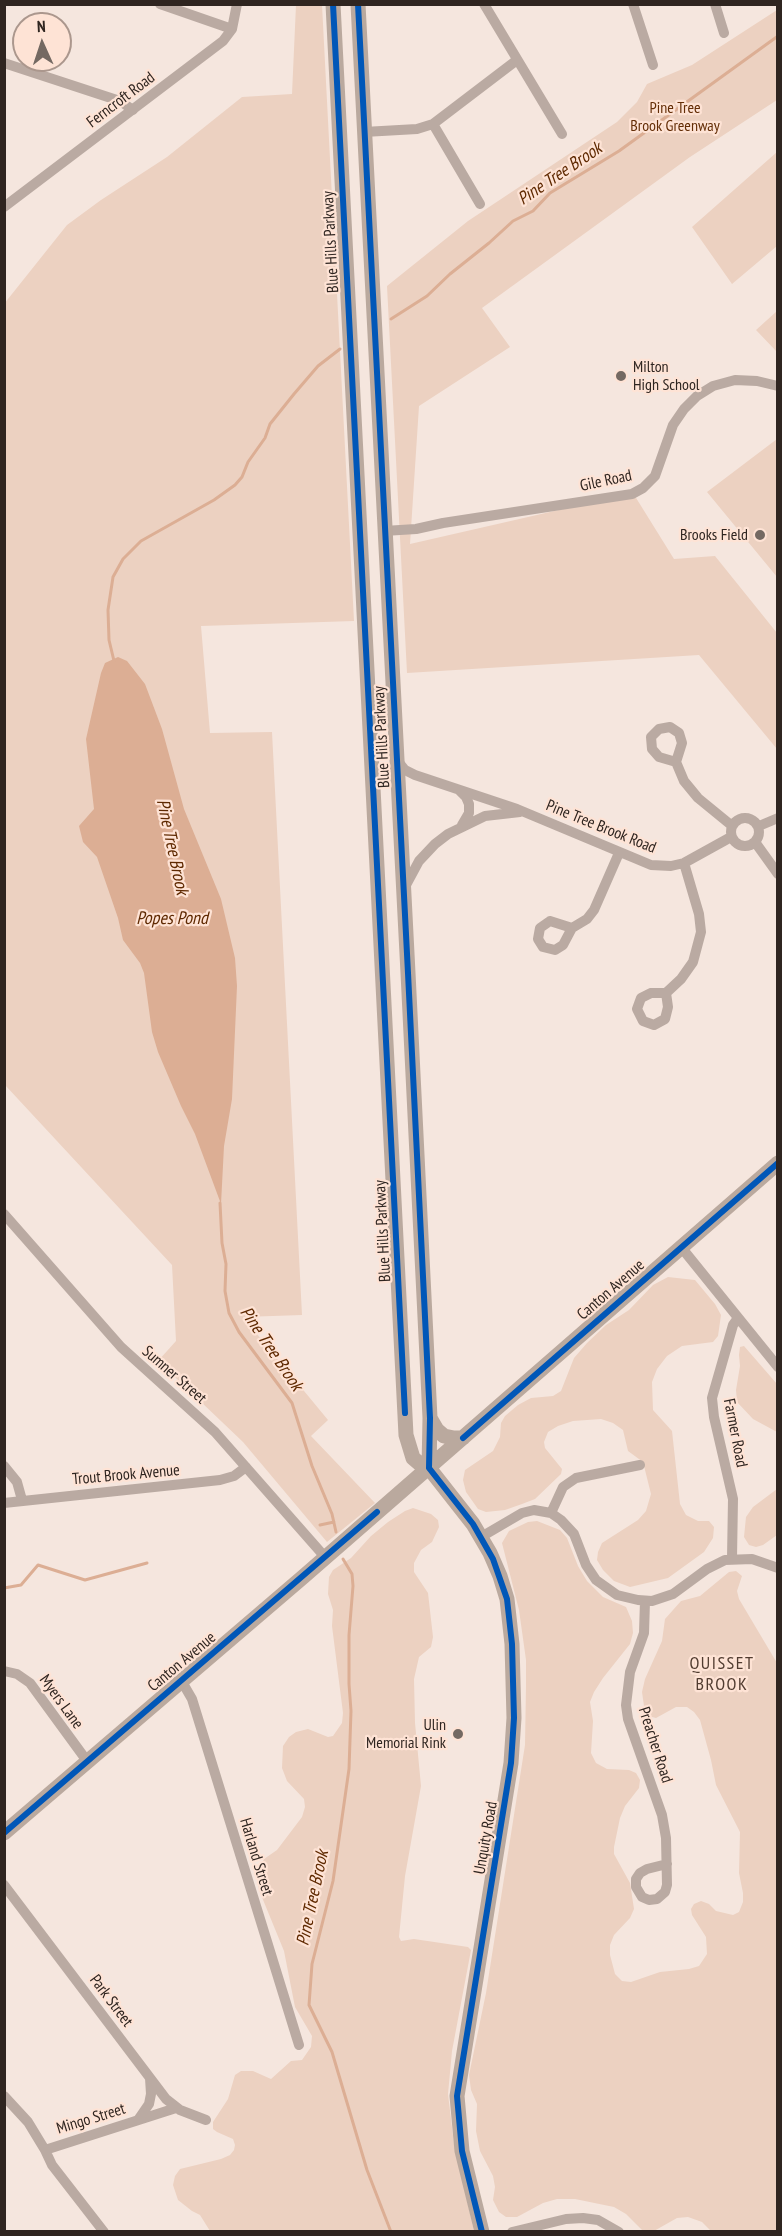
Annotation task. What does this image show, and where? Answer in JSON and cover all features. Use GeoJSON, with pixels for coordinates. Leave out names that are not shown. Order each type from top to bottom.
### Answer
{"type":"FeatureCollection","features":[{"type":"Feature","properties":{"kind":"main road","name":"Blue Hills Parkway"},"geometry":{"type":"LineString","coordinates":[[333,4],[384,975],[405,1426],[413,1458],[429,1468],[430,1418],[358,4]]}},
{"type":"Feature","properties":{"kind":"main road"},"geometry":{"type":"LineString","coordinates":[[339,125],[364,128]]}},
{"type":"Feature","properties":{"kind":"main road"},"geometry":{"type":"LineString","coordinates":[[384,975],[408,973]]}},
{"type":"Feature","properties":{"kind":"main road","name":"Canton Avenue"},"geometry":{"type":"LineString","coordinates":[[4,1833],[464,1438],[777,1163]]}},
{"type":"Feature","properties":{"kind":"main road"},"geometry":{"type":"LineString","coordinates":[[405,1426],[414,1432],[421,1431],[427,1426],[430,1418]]}},
{"type":"Feature","properties":{"kind":"main road"},"geometry":{"type":"LineString","coordinates":[[430,1418],[437,1430],[444,1436],[464,1438]]}},
{"type":"Feature","properties":{"kind":"main road","name":"Unquity Road"},"geometry":{"type":"LineString","coordinates":[[429,1468],[481,1537],[498,1570],[507,1599],[513,1644],[513,1747],[457,2096],[457,2118],[462,2151],[482,2232]]}},
{"type":"Feature","properties":{"kind":"street"},"geometry":{"type":"LineString","coordinates":[[160,4],[232,29],[237,4]]}},
{"type":"Feature","properties":{"kind":"street"},"geometry":{"type":"LineString","coordinates":[[484,4],[562,134]]}},
{"type":"Feature","properties":{"kind":"street"},"geometry":{"type":"LineString","coordinates":[[633,4],[653,65]]}},
{"type":"Feature","properties":{"kind":"street"},"geometry":{"type":"LineString","coordinates":[[715,4],[724,33]]}},
{"type":"Feature","properties":{"kind":"street","name":"Ferncroft Road"},"geometry":{"type":"LineString","coordinates":[[4,207],[223,41],[232,29]]}},
{"type":"Feature","properties":{"kind":"street"},"geometry":{"type":"LineString","coordinates":[[364,128],[417,129],[433,124],[517,60]]}},
{"type":"Feature","properties":{"kind":"street"},"geometry":{"type":"LineString","coordinates":[[4,63],[120,101],[133,110]]}},
{"type":"Feature","properties":{"kind":"street"},"geometry":{"type":"LineString","coordinates":[[433,124],[480,204]]}},
{"type":"Feature","properties":{"kind":"street","name":"Gile Road"},"geometry":{"type":"LineString","coordinates":[[384,531],[416,529],[632,494],[643,488],[655,476],[676,421],[697,396],[713,387],[735,380],[757,381],[777,386]]}},
{"type":"Feature","properties":{"kind":"street","name":"Pine Tree Brook Road"},"geometry":{"type":"LineString","coordinates":[[397,760],[405,770],[415,775],[526,812],[643,863],[657,866],[684,863],[731,837]]}},
{"type":"Feature","properties":{"kind":"street"},"geometry":{"type":"LineString","coordinates":[[676,762],[689,789],[731,825]]}},
{"type":"Feature","properties":{"kind":"street"},"geometry":{"type":"LineString","coordinates":[[459,790],[466,796],[469,804],[469,813],[462,826]]}},
{"type":"Feature","properties":{"kind":"street","name":"Pine Tree Brook Road"},"geometry":{"type":"LineString","coordinates":[[404,890],[411,872],[423,855],[441,838],[462,826],[494,814],[526,812]]}},
{"type":"Feature","properties":{"kind":"street"},"geometry":{"type":"LineString","coordinates":[[759,826],[777,818]]}},
{"type":"Feature","properties":{"kind":"street"},"geometry":{"type":"LineString","coordinates":[[738,819],[754,821],[759,826],[760,835],[755,842],[743,845],[734,842],[729,832],[731,825],[738,819]]}},
{"type":"Feature","properties":{"kind":"street"},"geometry":{"type":"LineString","coordinates":[[755,842],[777,874]]}},
{"type":"Feature","properties":{"kind":"street"},"geometry":{"type":"LineString","coordinates":[[572,928],[587,919],[594,910],[619,852]]}},
{"type":"Feature","properties":{"kind":"street"},"geometry":{"type":"LineString","coordinates":[[666,993],[681,979],[693,962],[701,932],[699,914],[684,863]]}},
{"type":"Feature","properties":{"kind":"street","name":"Sumner Street"},"geometry":{"type":"LineString","coordinates":[[4,1214],[125,1352],[197,1414],[326,1557]]}},
{"type":"Feature","properties":{"kind":"street"},"geometry":{"type":"LineString","coordinates":[[681,1247],[777,1367]]}},
{"type":"Feature","properties":{"kind":"street","name":"Farmer Road"},"geometry":{"type":"LineString","coordinates":[[732,1558],[733,1499],[714,1417],[712,1398],[733,1325],[738,1318]]}},
{"type":"Feature","properties":{"kind":"street"},"geometry":{"type":"LineString","coordinates":[[551,1513],[560,1491],[576,1478],[640,1465]]}},
{"type":"Feature","properties":{"kind":"street"},"geometry":{"type":"LineString","coordinates":[[4,1466],[16,1482],[22,1500]]}},
{"type":"Feature","properties":{"kind":"street","name":"Trout Brook Avenue"},"geometry":{"type":"LineString","coordinates":[[4,1503],[214,1481],[234,1476],[246,1467]]}},
{"type":"Feature","properties":{"kind":"street"},"geometry":{"type":"LineString","coordinates":[[481,1537],[522,1513],[534,1510],[551,1513],[574,1534],[589,1570],[600,1584],[616,1595],[645,1601],[673,1594],[712,1566],[732,1558],[759,1561],[777,1568]]}},
{"type":"Feature","properties":{"kind":"street","name":"Preacher Road"},"geometry":{"type":"LineString","coordinates":[[645,1601],[644,1633],[630,1672],[626,1705],[628,1719],[662,1815],[667,1864]]}},
{"type":"Feature","properties":{"kind":"street","name":"Myers Lane"},"geometry":{"type":"LineString","coordinates":[[4,1671],[17,1674],[30,1683],[87,1761]]}},
{"type":"Feature","properties":{"kind":"street","name":"Harland Street"},"geometry":{"type":"LineString","coordinates":[[181,1680],[192,1700],[299,2045]]}},
{"type":"Feature","properties":{"kind":"street","name":"Park Street"},"geometry":{"type":"LineString","coordinates":[[4,1885],[169,2103],[206,2120]]}},
{"type":"Feature","properties":{"kind":"street"},"geometry":{"type":"LineString","coordinates":[[138,2120],[149,2104],[152,2088],[150,2078]]}},
{"type":"Feature","properties":{"kind":"street","name":"Mingo Street"},"geometry":{"type":"LineString","coordinates":[[4,2096],[27,2122],[45,2150],[176,2108]]}},
{"type":"Feature","properties":{"kind":"street"},"geometry":{"type":"LineString","coordinates":[[45,2150],[52,2165],[104,2232]]}},
{"type":"Feature","properties":{"kind":"street"},"geometry":{"type":"LineString","coordinates":[[512,2232],[566,2219],[583,2218],[598,2220],[619,2232]]}},
{"type":"Feature","properties":{"kind":"green space"},"geometry":{"type":"Polygon","coordinates":[[[296,5],[322,5],[354,621],[201,626],[210,733],[272,732],[302,1315],[243,1317],[328,1420],[311,1436],[375,1503],[327,1542],[243,1442],[158,1361],[176,1341],[172,1265],[5,1085],[4,304],[67,225],[167,157],[242,97],[292,94],[296,5]]]}},
{"type":"Feature","properties":{"kind":"green space","name":"Pine Tree Brook Greenway"},"geometry":{"type":"Polygon","coordinates":[[[777,10],[777,100],[690,157],[482,308],[510,347],[419,406],[410,544],[633,493],[674,559],[715,556],[777,633],[777,749],[699,655],[407,673],[387,286],[468,221],[617,122],[637,102],[647,84],[692,65],[777,10]]]}},
{"type":"Feature","properties":{"kind":"green space"},"geometry":{"type":"Polygon","coordinates":[[[777,152],[777,246],[732,284],[692,227],[777,152]]]}},
{"type":"Feature","properties":{"kind":"green space"},"geometry":{"type":"Polygon","coordinates":[[[777,311],[777,352],[756,330],[777,311]]]}},
{"type":"Feature","properties":{"kind":"green space","name":"Brooks Field"},"geometry":{"type":"Polygon","coordinates":[[[777,439],[777,577],[707,492],[777,439]]]}},
{"type":"Feature","properties":{"kind":"green space"},"geometry":{"type":"Polygon","coordinates":[[[668,1277],[695,1280],[721,1315],[718,1336],[713,1342],[682,1346],[667,1356],[657,1369],[652,1382],[653,1410],[672,1431],[680,1504],[686,1515],[698,1521],[709,1521],[714,1527],[713,1538],[704,1552],[668,1578],[630,1587],[614,1581],[603,1570],[597,1560],[598,1552],[602,1543],[638,1520],[646,1511],[651,1494],[643,1462],[628,1451],[623,1430],[613,1423],[601,1419],[573,1421],[548,1432],[544,1442],[545,1448],[562,1469],[561,1474],[535,1499],[522,1504],[505,1510],[486,1512],[478,1509],[466,1492],[463,1480],[465,1470],[493,1451],[500,1437],[501,1423],[505,1416],[531,1398],[553,1396],[561,1391],[574,1358],[587,1343],[606,1325],[629,1310],[653,1285],[668,1277]]]}},
{"type":"Feature","properties":{"kind":"green space"},"geometry":{"type":"Polygon","coordinates":[[[744,1346],[777,1384],[777,1432],[753,1419],[737,1402],[740,1347],[744,1346]]]}},
{"type":"Feature","properties":{"kind":"green space"},"geometry":{"type":"Polygon","coordinates":[[[777,1489],[777,1535],[763,1545],[756,1547],[749,1545],[744,1537],[746,1517],[753,1507],[777,1489]]]}},
{"type":"Feature","properties":{"kind":"green space"},"geometry":{"type":"Polygon","coordinates":[[[413,1508],[431,1514],[438,1520],[439,1527],[432,1542],[421,1550],[414,1563],[414,1572],[428,1593],[433,1637],[431,1647],[419,1657],[414,1679],[415,1723],[421,1786],[405,1876],[399,1937],[401,1941],[414,1939],[468,1947],[471,1950],[452,2051],[448,2094],[454,2144],[474,2231],[210,2231],[200,2215],[178,2200],[173,2185],[175,2176],[180,2169],[221,2159],[230,2155],[234,2150],[233,2139],[213,2129],[213,2122],[228,2099],[235,2075],[241,2071],[253,2071],[271,2079],[291,2061],[302,2060],[311,2047],[312,2036],[295,2007],[284,1951],[259,1890],[257,1878],[259,1867],[264,1859],[277,1850],[302,1817],[305,1807],[304,1799],[287,1781],[282,1768],[283,1746],[296,1732],[308,1729],[328,1737],[333,1736],[342,1723],[343,1713],[332,1626],[333,1610],[328,1594],[329,1577],[333,1570],[351,1558],[371,1536],[388,1522],[413,1508]]]}},
{"type":"Feature","properties":{"kind":"green space"},"geometry":{"type":"Polygon","coordinates":[[[537,1521],[560,1530],[567,1538],[578,1566],[587,1581],[603,1597],[626,1607],[632,1621],[633,1633],[630,1644],[603,1678],[590,1702],[593,1721],[591,1753],[596,1763],[607,1769],[629,1770],[636,1773],[640,1780],[639,1788],[625,1806],[620,1818],[614,1847],[614,1854],[630,1883],[634,1909],[630,1918],[614,1935],[610,1945],[615,1974],[622,1981],[631,1982],[660,1972],[699,1966],[707,1954],[706,1937],[692,1915],[691,1909],[694,1904],[701,1901],[709,1904],[716,1911],[733,1915],[739,1912],[743,1902],[739,1873],[740,1832],[716,1785],[700,1720],[687,1707],[676,1707],[656,1718],[648,1716],[644,1706],[642,1692],[645,1679],[662,1641],[665,1619],[681,1601],[700,1596],[729,1572],[736,1571],[742,1576],[737,1591],[739,1599],[777,1663],[777,2231],[711,2231],[702,2222],[688,2217],[677,2218],[654,2231],[643,2231],[626,2214],[614,2207],[575,2199],[557,2199],[543,2203],[517,2217],[506,2217],[499,2212],[493,2200],[495,2187],[493,2176],[480,2151],[476,2131],[477,2104],[471,2090],[469,2075],[486,1993],[525,1745],[526,1686],[526,1660],[519,1610],[502,1543],[509,1531],[528,1522],[537,1521]]]}},
{"type":"Feature","properties":{"kind":"water","name":"Popes Pond"},"geometry":{"type":"Polygon","coordinates":[[[118,657],[127,661],[145,684],[162,729],[184,809],[221,899],[235,958],[237,986],[232,1099],[224,1146],[221,1204],[195,1134],[158,1052],[152,1032],[144,973],[140,963],[123,940],[118,918],[97,857],[83,842],[79,826],[94,809],[86,739],[101,673],[105,663],[118,657]]]}},
{"type":"Feature","properties":{"kind":"waterway","name":"Pine Tree Brook"},"geometry":{"type":"LineString","coordinates":[[391,319],[427,296],[513,221],[533,211],[550,193],[619,151],[778,36]]}},
{"type":"Feature","properties":{"kind":"waterway","name":"Pine Tree Brook"},"geometry":{"type":"LineString","coordinates":[[114,661],[109,640],[108,610],[113,577],[123,559],[141,541],[214,500],[235,485],[265,438],[270,424],[318,366],[340,349]]}},
{"type":"Feature","properties":{"kind":"waterway","name":"Pine Tree Brook"},"geometry":{"type":"LineString","coordinates":[[220,1203],[222,1243],[226,1264],[225,1291],[229,1313],[239,1332],[292,1403],[312,1466],[332,1514],[336,1532]]}},
{"type":"Feature","properties":{"kind":"waterway"},"geometry":{"type":"LineString","coordinates":[[320,1525],[334,1522]]}},
{"type":"Feature","properties":{"kind":"waterway","name":"Pine Tree Brook"},"geometry":{"type":"LineString","coordinates":[[343,1559],[352,1574],[353,1586],[349,1635],[351,1711],[349,1769],[333,1881],[312,1964],[309,2005],[332,2052],[367,2170],[391,2232]]}},
{"type":"Feature","properties":{"kind":"waterway"},"geometry":{"type":"LineString","coordinates":[[4,1588],[21,1585],[38,1565],[85,1580],[147,1563]]}},
{"type":"Feature","properties":{"kind":"cycle path"},"geometry":{"type":"LineString","coordinates":[[333,4],[405,1413]]}},
{"type":"Feature","properties":{"kind":"cycle path"},"geometry":{"type":"LineString","coordinates":[[358,4],[430,1418],[429,1468],[473,1524],[493,1559],[507,1599],[512,1644],[514,1718],[511,1763],[457,2096],[462,2151],[482,2232]]}},
{"type":"Feature","properties":{"kind":"cycle path"},"geometry":{"type":"LineString","coordinates":[[463,1438],[778,1163]]}},
{"type":"Feature","properties":{"kind":"cycle path"},"geometry":{"type":"LineString","coordinates":[[4,1833],[377,1512]]}},
{"type":"Feature","properties":{"kind":"place","name":"Milton High School"},"geometry":{"type":"Point","coordinates":[621,376]}},
{"type":"Feature","properties":{"kind":"place","name":"Brooks Field"},"geometry":{"type":"Point","coordinates":[760,535]}},
{"type":"Feature","properties":{"kind":"place","name":"Ulin Memorial Rink"},"geometry":{"type":"Point","coordinates":[458,1734]}},
{"type":"Feature","properties":{"kind":"district","name":"QUISSET BROOK"},"geometry":{"type":"Point","coordinates":[722,1674]}}]}
